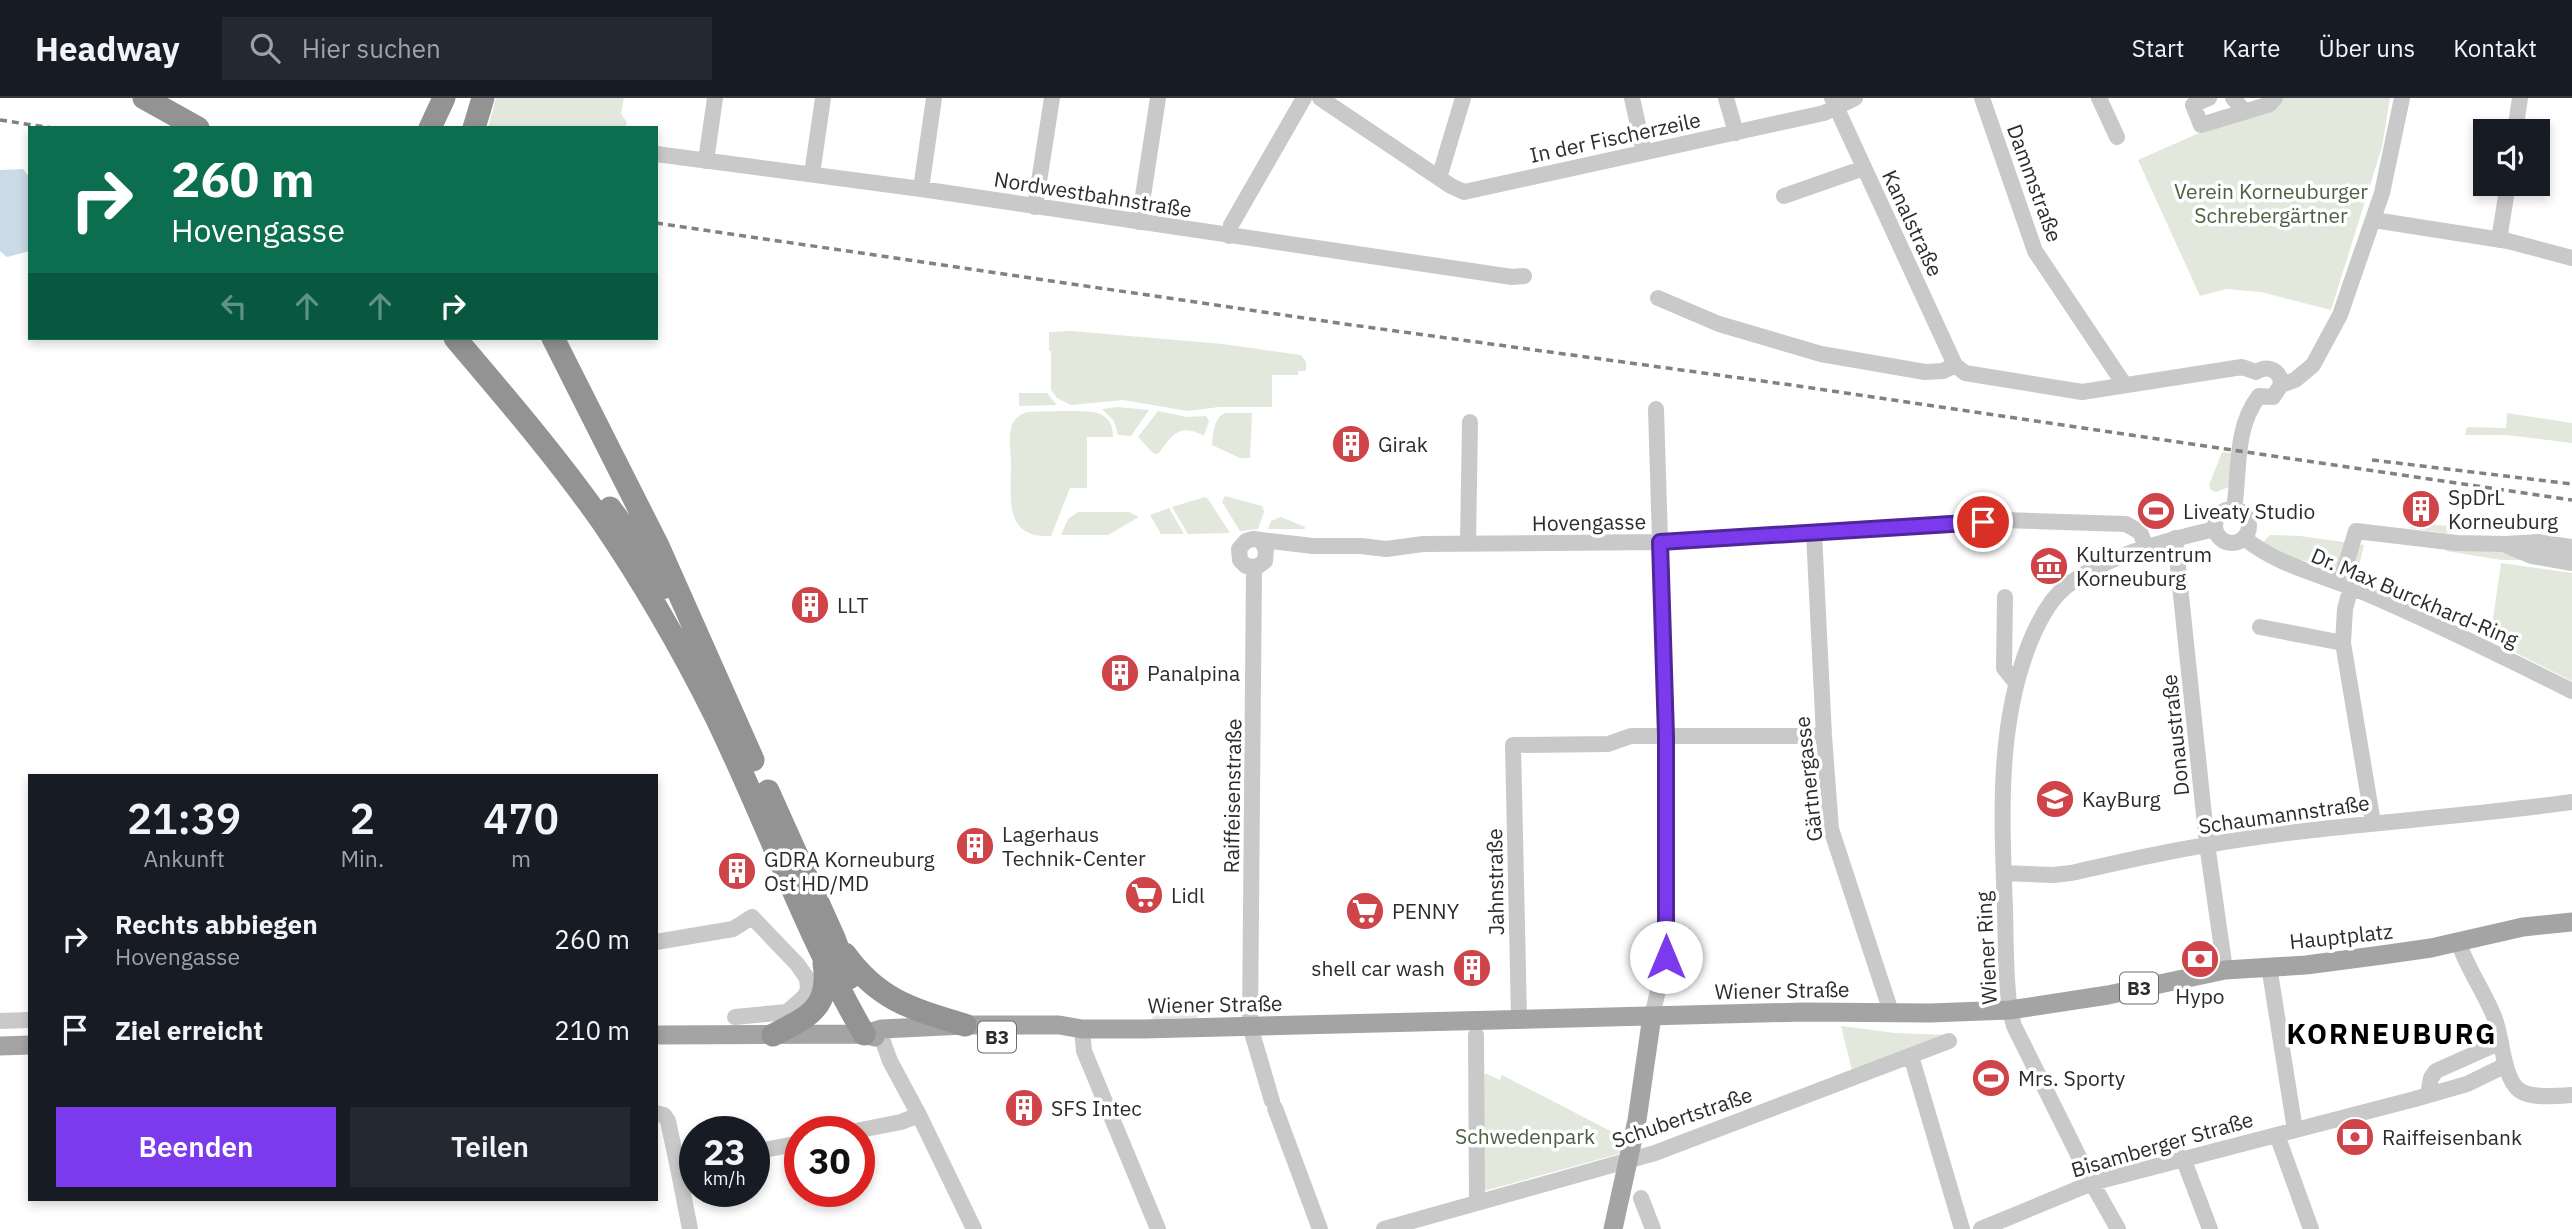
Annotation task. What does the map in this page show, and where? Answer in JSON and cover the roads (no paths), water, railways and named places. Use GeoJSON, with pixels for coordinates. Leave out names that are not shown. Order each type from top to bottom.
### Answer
{"type":"FeatureCollection","features":[{"type":"Feature","properties":{"kind":"highway"},"geometry":{"type":"LineString","coordinates":[[144,98],[194,126]]}},
{"type":"Feature","properties":{"kind":"highway"},"geometry":{"type":"LineString","coordinates":[[417,126],[429,98]]}},
{"type":"Feature","properties":{"kind":"highway"},"geometry":{"type":"LineString","coordinates":[[431,126],[444,98]]}},
{"type":"Feature","properties":{"kind":"highway"},"geometry":{"type":"LineString","coordinates":[[475,126],[483,98]]}},
{"type":"Feature","properties":{"kind":"highway"},"geometry":{"type":"LineString","coordinates":[[457,340],[492,370],[568,451],[631,537],[710,665]]}},
{"type":"Feature","properties":{"kind":"highway"},"geometry":{"type":"LineString","coordinates":[[477,340],[492,370],[527,424],[594,512],[675,639],[878,1041]]}},
{"type":"Feature","properties":{"kind":"highway"},"geometry":{"type":"LineString","coordinates":[[555,340],[658,546],[829,947],[825,990],[818,1006],[804,1018],[773,1035]]}},
{"type":"Feature","properties":{"kind":"highway"},"geometry":{"type":"LineString","coordinates":[[829,947],[854,966],[879,991],[911,1008],[965,1025]]}},
{"type":"Feature","properties":{"kind":"main road","name":"B3"},"geometry":{"type":"LineString","coordinates":[[2458,941],[2524,927],[2572,922]]}},
{"type":"Feature","properties":{"kind":"main road","name":"Hauptplatz"},"geometry":{"type":"LineString","coordinates":[[2269,966],[2306,965],[2382,956],[2458,941]]}},
{"type":"Feature","properties":{"kind":"main road","name":"Wiener Straße"},"geometry":{"type":"LineString","coordinates":[[878,1041],[881,1029],[965,1025],[1059,1025],[1082,1029],[1826,1011],[2010,1010],[2072,1002],[2225,970],[2269,966]]}},
{"type":"Feature","properties":{"kind":"main road"},"geometry":{"type":"LineString","coordinates":[[1614,1229],[1630,1159],[1652,1016]]}},
{"type":"Feature","properties":{"kind":"main road","name":"Wiener Straße"},"geometry":{"type":"LineString","coordinates":[[658,1035],[773,1035],[878,1041],[1058,1036],[1082,1029]]}},
{"type":"Feature","properties":{"kind":"main road"},"geometry":{"type":"LineString","coordinates":[[0,1045],[28,1045]]}},
{"type":"Feature","properties":{"kind":"street"},"geometry":{"type":"LineString","coordinates":[[706,161],[715,98]]}},
{"type":"Feature","properties":{"kind":"street"},"geometry":{"type":"LineString","coordinates":[[812,174],[822,98]]}},
{"type":"Feature","properties":{"kind":"street"},"geometry":{"type":"LineString","coordinates":[[921,189],[934,98]]}},
{"type":"Feature","properties":{"kind":"street"},"geometry":{"type":"LineString","coordinates":[[1035,207],[1052,98]]}},
{"type":"Feature","properties":{"kind":"street"},"geometry":{"type":"LineString","coordinates":[[1139,222],[1158,98]]}},
{"type":"Feature","properties":{"kind":"street"},"geometry":{"type":"LineString","coordinates":[[1229,236],[1231,225],[1304,98]]}},
{"type":"Feature","properties":{"kind":"street"},"geometry":{"type":"LineString","coordinates":[[1320,98],[1439,178],[1463,98]]}},
{"type":"Feature","properties":{"kind":"street"},"geometry":{"type":"LineString","coordinates":[[1632,98],[1644,152]]}},
{"type":"Feature","properties":{"kind":"street"},"geometry":{"type":"LineString","coordinates":[[1727,98],[1735,133]]}},
{"type":"Feature","properties":{"kind":"street","name":"In der Fischerzeile"},"geometry":{"type":"LineString","coordinates":[[1439,178],[1464,192],[1735,133],[1855,98]]}},
{"type":"Feature","properties":{"kind":"street","name":"Dammstraße"},"geometry":{"type":"LineString","coordinates":[[1982,98],[2035,251],[2124,384]]}},
{"type":"Feature","properties":{"kind":"street"},"geometry":{"type":"LineString","coordinates":[[2099,98],[2117,137]]}},
{"type":"Feature","properties":{"kind":"street"},"geometry":{"type":"LineString","coordinates":[[2209,98],[2193,105],[2201,125],[2270,104],[2275,98]]}},
{"type":"Feature","properties":{"kind":"street"},"geometry":{"type":"LineString","coordinates":[[2233,98],[2245,112]]}},
{"type":"Feature","properties":{"kind":"street"},"geometry":{"type":"LineString","coordinates":[[2281,385],[2279,375],[2266,368],[2256,372],[2252,383],[2253,390],[2259,396],[2273,397],[2281,385],[2305,373],[2325,347],[2348,297],[2374,220],[2390,160],[2402,98]]}},
{"type":"Feature","properties":{"kind":"street"},"geometry":{"type":"LineString","coordinates":[[2517,119],[2520,98]]}},
{"type":"Feature","properties":{"kind":"street","name":"Kanalstraße"},"geometry":{"type":"LineString","coordinates":[[1835,103],[1955,365]]}},
{"type":"Feature","properties":{"kind":"street","name":"Nordwestbahnstraße"},"geometry":{"type":"LineString","coordinates":[[658,154],[921,189],[1512,277],[1524,276]]}},
{"type":"Feature","properties":{"kind":"street"},"geometry":{"type":"LineString","coordinates":[[1784,196],[1864,168]]}},
{"type":"Feature","properties":{"kind":"street"},"geometry":{"type":"LineString","coordinates":[[2499,240],[2506,196]]}},
{"type":"Feature","properties":{"kind":"street"},"geometry":{"type":"LineString","coordinates":[[2374,220],[2499,240],[2572,258]]}},
{"type":"Feature","properties":{"kind":"street"},"geometry":{"type":"LineString","coordinates":[[1658,298],[1719,324],[1821,354],[1925,372],[1943,371],[1955,365],[1965,373],[1978,377],[2069,391],[2082,392],[2233,367],[2249,368],[2256,372]]}},
{"type":"Feature","properties":{"kind":"street"},"geometry":{"type":"LineString","coordinates":[[2234,509],[2243,430],[2249,408],[2259,396]]}},
{"type":"Feature","properties":{"kind":"street"},"geometry":{"type":"LineString","coordinates":[[1652,1016],[1666,957],[1666,736],[1656,409]]}},
{"type":"Feature","properties":{"kind":"street"},"geometry":{"type":"LineString","coordinates":[[1468,544],[1470,422]]}},
{"type":"Feature","properties":{"kind":"street"},"geometry":{"type":"LineString","coordinates":[[2004,597],[2004,668],[2016,683],[2036,627],[2054,597],[2081,577],[2147,547],[2176,545],[2215,529],[2219,515],[2226,510],[2234,509],[2248,519],[2249,531],[2244,538]]}},
{"type":"Feature","properties":{"kind":"street","name":"Hovengasse"},"geometry":{"type":"LineString","coordinates":[[1313,546],[1261,562],[1241,562],[1239,549],[1250,539],[1313,546],[1387,549],[1423,544],[1660,542],[2027,520],[2126,524],[2140,532],[2147,547]]}},
{"type":"Feature","properties":{"kind":"street","name":"Dr. Max Burckhard-Ring"},"geometry":{"type":"LineString","coordinates":[[2215,529],[2219,537],[2227,543],[2236,543],[2244,538],[2280,562],[2346,585],[2449,630],[2572,691]]}},
{"type":"Feature","properties":{"kind":"street"},"geometry":{"type":"LineString","coordinates":[[2373,823],[2343,643],[2346,585],[2356,531],[2457,542],[2538,542],[2572,547]]}},
{"type":"Feature","properties":{"kind":"street","name":"Gärtnergasse"},"geometry":{"type":"LineString","coordinates":[[1814,533],[1831,830],[1891,1012]]}},
{"type":"Feature","properties":{"kind":"street","name":"Raiffeisenstraße"},"geometry":{"type":"LineString","coordinates":[[1261,541],[1266,548],[1261,562],[1250,1026],[1273,1104],[1320,1229]]}},
{"type":"Feature","properties":{"kind":"street"},"geometry":{"type":"LineString","coordinates":[[2506,544],[2532,556],[2572,562]]}},
{"type":"Feature","properties":{"kind":"street","name":"Donaustraße"},"geometry":{"type":"LineString","coordinates":[[2176,545],[2207,844],[2225,970]]}},
{"type":"Feature","properties":{"kind":"street"},"geometry":{"type":"LineString","coordinates":[[2260,627],[2343,643]]}},
{"type":"Feature","properties":{"kind":"street","name":"Wiener Ring"},"geometry":{"type":"LineString","coordinates":[[2016,683],[2006,735],[2004,873],[2010,1010],[2014,1026],[2092,1183],[2118,1229]]}},
{"type":"Feature","properties":{"kind":"street","name":"Jahnstraße"},"geometry":{"type":"LineString","coordinates":[[1519,1018],[1513,745],[1608,744],[1630,736],[1666,736]]}},
{"type":"Feature","properties":{"kind":"street"},"geometry":{"type":"LineString","coordinates":[[1666,736],[1824,736]]}},
{"type":"Feature","properties":{"kind":"street","name":"Schaumannstraße"},"geometry":{"type":"LineString","coordinates":[[2004,873],[2071,873],[2207,844],[2373,823],[2572,803]]}},
{"type":"Feature","properties":{"kind":"street"},"geometry":{"type":"LineString","coordinates":[[658,942],[733,929],[752,917],[797,964],[807,978],[808,990],[787,1012],[735,1017]]}},
{"type":"Feature","properties":{"kind":"street"},"geometry":{"type":"LineString","coordinates":[[2458,941],[2466,964],[2495,1019],[2508,1070],[2515,1086],[2527,1094],[2572,1095]]}},
{"type":"Feature","properties":{"kind":"street","name":"Hauptplatz"},"geometry":{"type":"LineString","coordinates":[[2269,966],[2295,1130]]}},
{"type":"Feature","properties":{"kind":"street"},"geometry":{"type":"LineString","coordinates":[[0,1021],[28,1020]]}},
{"type":"Feature","properties":{"kind":"street"},"geometry":{"type":"LineString","coordinates":[[1082,1029],[1084,1051],[1158,1229]]}},
{"type":"Feature","properties":{"kind":"street"},"geometry":{"type":"LineString","coordinates":[[1476,1035],[1477,1203]]}},
{"type":"Feature","properties":{"kind":"street"},"geometry":{"type":"LineString","coordinates":[[878,1041],[919,1115],[974,1229]]}},
{"type":"Feature","properties":{"kind":"street","name":"Schubertstraße"},"geometry":{"type":"LineString","coordinates":[[1384,1229],[1655,1153],[1949,1041]]}},
{"type":"Feature","properties":{"kind":"street"},"geometry":{"type":"LineString","coordinates":[[2428,1095],[2431,1078],[2436,1071],[2501,1042]]}},
{"type":"Feature","properties":{"kind":"street"},"geometry":{"type":"LineString","coordinates":[[1911,1056],[1962,1229]]}},
{"type":"Feature","properties":{"kind":"street"},"geometry":{"type":"LineString","coordinates":[[2311,1229],[2277,1135],[2428,1095],[2508,1070]]}},
{"type":"Feature","properties":{"kind":"street"},"geometry":{"type":"LineString","coordinates":[[658,1114],[664,1115],[668,1121],[690,1229]]}},
{"type":"Feature","properties":{"kind":"street"},"geometry":{"type":"LineString","coordinates":[[875,1127],[919,1115]]}},
{"type":"Feature","properties":{"kind":"street","name":"Bisamberger Straße"},"geometry":{"type":"LineString","coordinates":[[1981,1229],[2092,1183],[2277,1135]]}},
{"type":"Feature","properties":{"kind":"street"},"geometry":{"type":"LineString","coordinates":[[2183,1158],[2210,1229]]}},
{"type":"Feature","properties":{"kind":"street"},"geometry":{"type":"LineString","coordinates":[[1641,1198],[1653,1229]]}},
{"type":"Feature","properties":{"kind":"water"},"geometry":{"type":"Polygon","coordinates":[[[23,169],[28,175],[28,252],[7,257],[0,251],[0,170],[23,169]]]}},
{"type":"Feature","properties":{"kind":"railway"},"geometry":{"type":"LineString","coordinates":[[0,120],[39,126]]}},
{"type":"Feature","properties":{"kind":"railway"},"geometry":{"type":"LineString","coordinates":[[658,223],[2572,500]]}},
{"type":"Feature","properties":{"kind":"railway"},"geometry":{"type":"LineString","coordinates":[[2372,460],[2572,484]]}},
{"type":"Feature","properties":{"kind":"place","name":"Girak"},"geometry":{"type":"Point","coordinates":[1351,444]}},
{"type":"Feature","properties":{"kind":"place","name":"SpDrL Korneuburg"},"geometry":{"type":"Point","coordinates":[2421,509]}},
{"type":"Feature","properties":{"kind":"place","name":"Liveaty Studio"},"geometry":{"type":"Point","coordinates":[2156,511]}},
{"type":"Feature","properties":{"kind":"place","name":"Kulturzentrum Korneuburg"},"geometry":{"type":"Point","coordinates":[2049,566]}},
{"type":"Feature","properties":{"kind":"place","name":"LLT"},"geometry":{"type":"Point","coordinates":[810,605]}},
{"type":"Feature","properties":{"kind":"place","name":"Panalpina"},"geometry":{"type":"Point","coordinates":[1120,673]}},
{"type":"Feature","properties":{"kind":"place","name":"KayBurg"},"geometry":{"type":"Point","coordinates":[2055,799]}},
{"type":"Feature","properties":{"kind":"place","name":"Lagerhaus Technik-Center"},"geometry":{"type":"Point","coordinates":[975,846]}},
{"type":"Feature","properties":{"kind":"place","name":"GDRA Korneuburg Ost HD/MD"},"geometry":{"type":"Point","coordinates":[737,871]}},
{"type":"Feature","properties":{"kind":"place","name":"Lidl"},"geometry":{"type":"Point","coordinates":[1144,895]}},
{"type":"Feature","properties":{"kind":"place","name":"PENNY"},"geometry":{"type":"Point","coordinates":[1365,911]}},
{"type":"Feature","properties":{"kind":"place","name":"Hypo"},"geometry":{"type":"Point","coordinates":[2200,959]}},
{"type":"Feature","properties":{"kind":"place","name":"shell car wash"},"geometry":{"type":"Point","coordinates":[1472,968]}},
{"type":"Feature","properties":{"kind":"place","name":"Mrs. Sporty"},"geometry":{"type":"Point","coordinates":[1991,1078]}},
{"type":"Feature","properties":{"kind":"place","name":"SFS Intec"},"geometry":{"type":"Point","coordinates":[1024,1108]}},
{"type":"Feature","properties":{"kind":"place","name":"Raiffeisenbank"},"geometry":{"type":"Point","coordinates":[2355,1137]}},
{"type":"Feature","properties":{"kind":"district","name":"KORNEUBURG"},"geometry":{"type":"Point","coordinates":[2392,1033]}},
{"type":"Feature","properties":{"kind":"park label","name":"Verein Korneuburger Schrebergärtner"},"geometry":{"type":"Point","coordinates":[2271,203]}},
{"type":"Feature","properties":{"kind":"park label","name":"Schwedenpark"},"geometry":{"type":"Point","coordinates":[1525,1136]}}]}
